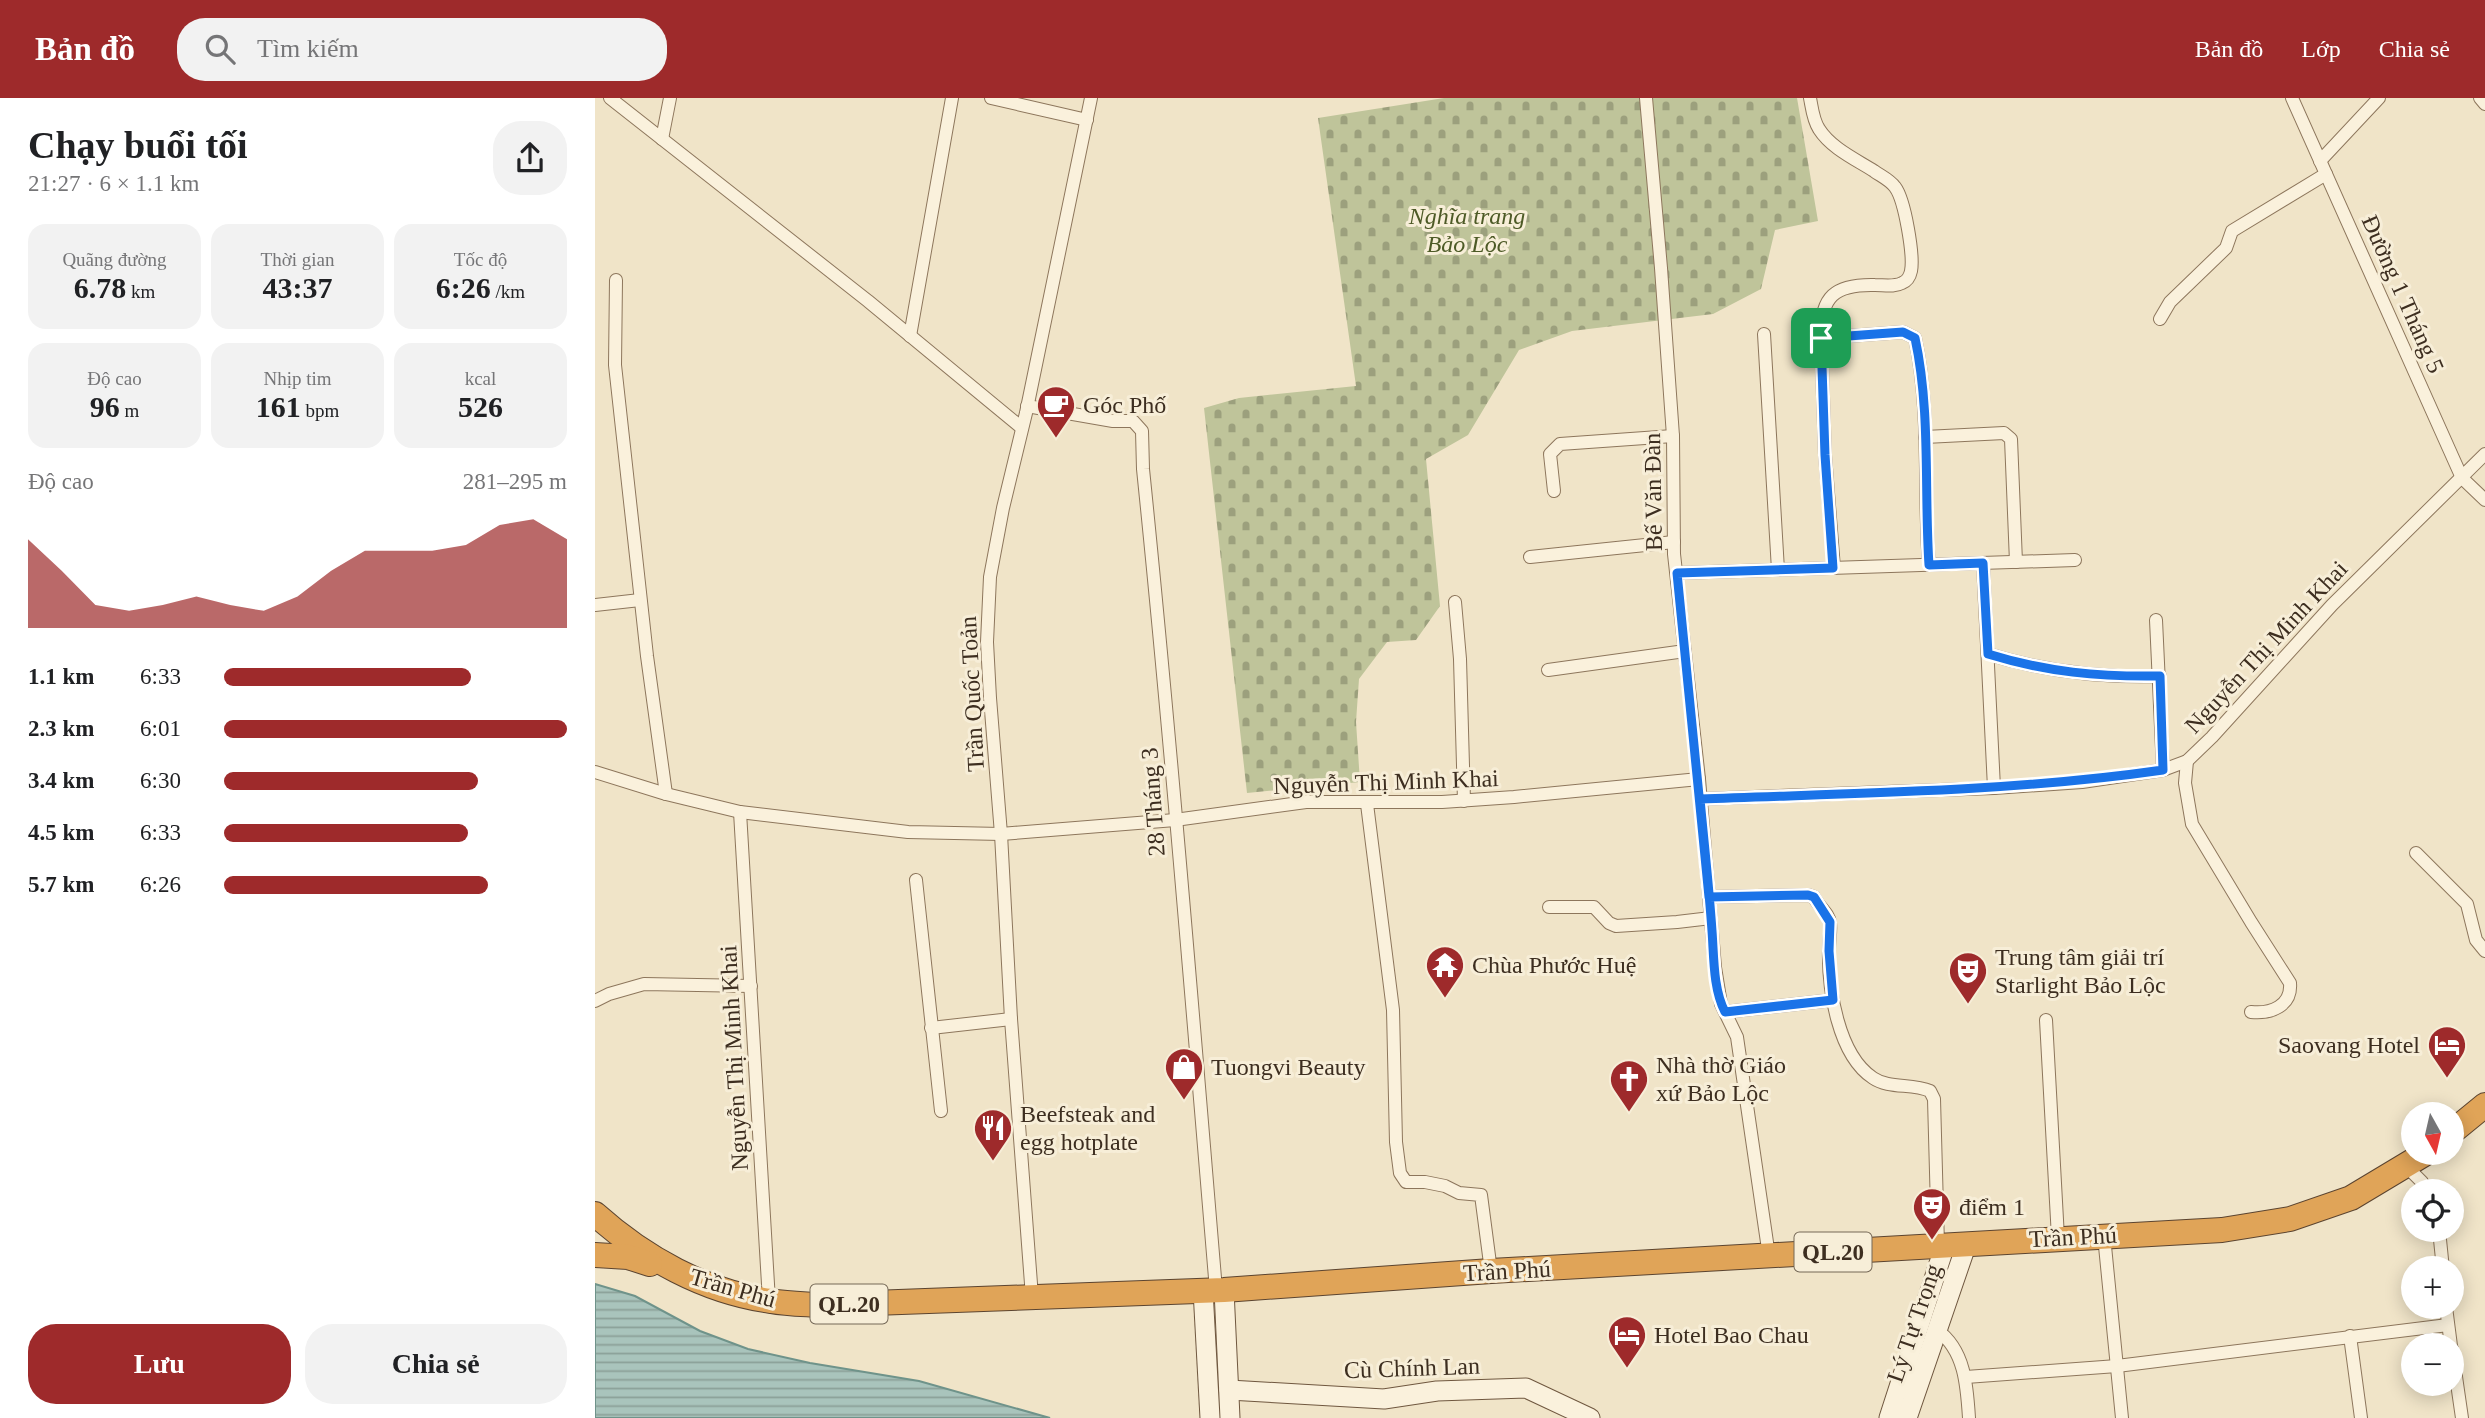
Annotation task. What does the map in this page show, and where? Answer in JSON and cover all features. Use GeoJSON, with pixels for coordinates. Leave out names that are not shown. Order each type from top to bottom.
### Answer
{"type":"FeatureCollection","features":[{"type":"Feature","properties":{"kind":"highway"},"geometry":{"type":"LineString","coordinates":[[2464,1122],[2485,1105]]}},
{"type":"Feature","properties":{"kind":"highway","name":"Trần Phú"},"geometry":{"type":"LineString","coordinates":[[595,1214],[621,1237],[671,1269],[704,1284],[769,1301],[819,1306],[1214,1290],[1492,1271],[2222,1230],[2290,1219],[2351,1198],[2406,1166]]}},
{"type":"Feature","properties":{"kind":"highway","name":"QL.20"},"geometry":{"type":"LineString","coordinates":[[595,1255],[628,1257],[671,1269]]}},
{"type":"Feature","properties":{"kind":"street"},"geometry":{"type":"LineString","coordinates":[[611,98],[911,336],[1022,428]]}},
{"type":"Feature","properties":{"kind":"street"},"geometry":{"type":"LineString","coordinates":[[662,139],[670,98]]}},
{"type":"Feature","properties":{"kind":"street"},"geometry":{"type":"LineString","coordinates":[[911,336],[952,98]]}},
{"type":"Feature","properties":{"kind":"street"},"geometry":{"type":"LineString","coordinates":[[991,98],[1087,120]]}},
{"type":"Feature","properties":{"kind":"street","name":"Trần Quốc Toản"},"geometry":{"type":"LineString","coordinates":[[1032,1297],[990,698],[990,577],[1091,98]]}},
{"type":"Feature","properties":{"kind":"street","name":"Bế Văn Đàn"},"geometry":{"type":"LineString","coordinates":[[1646,98],[1673,436],[1674,542],[1711,918],[1721,1004],[1737,1037],[1769,1256]]}},
{"type":"Feature","properties":{"kind":"street"},"geometry":{"type":"LineString","coordinates":[[1809,98],[1815,121],[1827,138],[1837,148],[1895,187],[1905,208],[1911,263],[1911,273],[1900,285],[1844,286],[1825,307],[1821,338],[1825,455],[1833,568]]}},
{"type":"Feature","properties":{"kind":"street","name":"Đường 1 Tháng 5"},"geometry":{"type":"LineString","coordinates":[[2292,98],[2462,478],[2485,500]]}},
{"type":"Feature","properties":{"kind":"street"},"geometry":{"type":"LineString","coordinates":[[2320,161],[2379,98]]}},
{"type":"Feature","properties":{"kind":"street"},"geometry":{"type":"LineString","coordinates":[[2480,98],[2485,104]]}},
{"type":"Feature","properties":{"kind":"street"},"geometry":{"type":"LineString","coordinates":[[2160,319],[2170,302],[2226,248],[2232,231],[2326,174]]}},
{"type":"Feature","properties":{"kind":"street"},"geometry":{"type":"LineString","coordinates":[[617,280],[615,365],[640,600],[666,794]]}},
{"type":"Feature","properties":{"kind":"street"},"geometry":{"type":"LineString","coordinates":[[1821,338],[1903,332],[1915,338],[1921,364],[1929,565]]}},
{"type":"Feature","properties":{"kind":"street"},"geometry":{"type":"LineString","coordinates":[[1764,334],[1778,570]]}},
{"type":"Feature","properties":{"kind":"street","name":"28 Tháng 3"},"geometry":{"type":"LineString","coordinates":[[1027,406],[1113,421],[1133,421],[1142,431],[1143,469],[1168,716],[1214,1290]]}},
{"type":"Feature","properties":{"kind":"street"},"geometry":{"type":"LineString","coordinates":[[1925,437],[2004,433],[2011,439],[2016,562]]}},
{"type":"Feature","properties":{"kind":"street"},"geometry":{"type":"LineString","coordinates":[[1553,491],[1550,454],[1560,444],[1673,436]]}},
{"type":"Feature","properties":{"kind":"street","name":"Nguyễn Thị Minh Khai"},"geometry":{"type":"LineString","coordinates":[[1700,799],[2082,782],[2163,770],[2187,761],[2332,605],[2485,454]]}},
{"type":"Feature","properties":{"kind":"street"},"geometry":{"type":"LineString","coordinates":[[1530,557],[1674,542]]}},
{"type":"Feature","properties":{"kind":"street"},"geometry":{"type":"LineString","coordinates":[[1677,573],[2075,560]]}},
{"type":"Feature","properties":{"kind":"street"},"geometry":{"type":"LineString","coordinates":[[1983,563],[1994,788]]}},
{"type":"Feature","properties":{"kind":"street"},"geometry":{"type":"LineString","coordinates":[[595,605],[640,600]]}},
{"type":"Feature","properties":{"kind":"street"},"geometry":{"type":"LineString","coordinates":[[1455,602],[1460,659],[1464,801]]}},
{"type":"Feature","properties":{"kind":"street"},"geometry":{"type":"LineString","coordinates":[[2156,620],[2163,770]]}},
{"type":"Feature","properties":{"kind":"street"},"geometry":{"type":"LineString","coordinates":[[1548,670],[1685,651]]}},
{"type":"Feature","properties":{"kind":"street"},"geometry":{"type":"LineString","coordinates":[[1988,654],[2036,668],[2088,674],[2160,676]]}},
{"type":"Feature","properties":{"kind":"street"},"geometry":{"type":"LineString","coordinates":[[2187,761],[2187,805],[2195,831],[2290,983],[2291,992],[2287,1000],[2273,1010],[2251,1012]]}},
{"type":"Feature","properties":{"kind":"street","name":"Nguyễn Thị Minh Khai"},"geometry":{"type":"LineString","coordinates":[[595,772],[666,794],[740,812],[908,832],[1001,834],[1175,820],[1306,802],[1367,804],[1464,801],[1699,779]]}},
{"type":"Feature","properties":{"kind":"street"},"geometry":{"type":"LineString","coordinates":[[1367,804],[1393,1010],[1396,1143],[1400,1173],[1406,1182],[1425,1182],[1445,1186],[1459,1193],[1481,1195],[1492,1271]]}},
{"type":"Feature","properties":{"kind":"street","name":"Nguyễn Thị Minh Khai"},"geometry":{"type":"LineString","coordinates":[[740,812],[769,1301]]}},
{"type":"Feature","properties":{"kind":"street"},"geometry":{"type":"LineString","coordinates":[[2416,853],[2467,904],[2476,940],[2485,951]]}},
{"type":"Feature","properties":{"kind":"street"},"geometry":{"type":"LineString","coordinates":[[916,880],[941,1111]]}},
{"type":"Feature","properties":{"kind":"street"},"geometry":{"type":"LineString","coordinates":[[1709,897],[1814,897],[1830,922],[1829,951],[1833,1000],[1848,1048],[1859,1067],[1875,1080],[1930,1091],[1934,1099],[1950,1244]]}},
{"type":"Feature","properties":{"kind":"street"},"geometry":{"type":"LineString","coordinates":[[1549,906],[1594,907],[1609,923],[1616,926],[1711,918]]}},
{"type":"Feature","properties":{"kind":"street"},"geometry":{"type":"LineString","coordinates":[[595,1000],[644,984],[751,986]]}},
{"type":"Feature","properties":{"kind":"street"},"geometry":{"type":"LineString","coordinates":[[1725,1012],[1833,1000]]}},
{"type":"Feature","properties":{"kind":"street"},"geometry":{"type":"LineString","coordinates":[[931,1028],[1011,1019]]}},
{"type":"Feature","properties":{"kind":"street"},"geometry":{"type":"LineString","coordinates":[[2046,1020],[2057,1238]]}},
{"type":"Feature","properties":{"kind":"street"},"geometry":{"type":"LineString","coordinates":[[2104,1236],[2122,1418]]}},
{"type":"Feature","properties":{"kind":"street","name":"Lý Tự Trọng"},"geometry":{"type":"LineString","coordinates":[[1907,1418],[1937,1330],[1950,1244]]}},
{"type":"Feature","properties":{"kind":"street","name":"Lý Tự Trọng"},"geometry":{"type":"LineString","coordinates":[[1889,1418],[1950,1244]]}},
{"type":"Feature","properties":{"kind":"street"},"geometry":{"type":"LineString","coordinates":[[1214,1290],[1229,1390],[1230,1418]]}},
{"type":"Feature","properties":{"kind":"street"},"geometry":{"type":"LineString","coordinates":[[1210,1418],[1214,1290]]}},
{"type":"Feature","properties":{"kind":"street"},"geometry":{"type":"LineString","coordinates":[[2448,1319],[2449,1333]]}},
{"type":"Feature","properties":{"kind":"street"},"geometry":{"type":"LineString","coordinates":[[1966,1377],[2117,1366],[2448,1325]]}},
{"type":"Feature","properties":{"kind":"street"},"geometry":{"type":"LineString","coordinates":[[1937,1330],[1949,1339],[1966,1377],[1969,1418]]}},
{"type":"Feature","properties":{"kind":"street"},"geometry":{"type":"LineString","coordinates":[[2350,1336],[2361,1418]]}},
{"type":"Feature","properties":{"kind":"street","name":"Cù Chính Lan"},"geometry":{"type":"LineString","coordinates":[[1229,1390],[1384,1399],[1437,1391],[1526,1388],[1590,1418]]}},
{"type":"Feature","properties":{"kind":"street"},"geometry":{"type":"LineString","coordinates":[[2459,1396],[2462,1418]]}},
{"type":"Feature","properties":{"kind":"green space","name":"Nghĩa trang Bảo Lộc"},"geometry":{"type":"Polygon","coordinates":[[[1444,98],[1797,98],[1818,221],[1775,230],[1761,289],[1713,314],[1572,331],[1519,350],[1468,435],[1426,459],[1440,606],[1416,640],[1387,642],[1359,679],[1356,722],[1360,782],[1247,793],[1204,408],[1239,398],[1356,386],[1318,118],[1444,98]]]}},
{"type":"Feature","properties":{"kind":"water"},"geometry":{"type":"Polygon","coordinates":[[[595,1284],[635,1296],[700,1331],[748,1349],[810,1363],[919,1381],[1050,1418],[595,1418],[595,1284]]]}},
{"type":"Feature","properties":{"kind":"place","name":"Góc Phố"},"geometry":{"type":"Point","coordinates":[1056,439]}},
{"type":"Feature","properties":{"kind":"place","name":"Chùa Phước Huệ"},"geometry":{"type":"Point","coordinates":[1445,999]}},
{"type":"Feature","properties":{"kind":"place","name":"Trung tâm giải trí Starlight Bảo Lộc"},"geometry":{"type":"Point","coordinates":[1968,1005]}},
{"type":"Feature","properties":{"kind":"place","name":"Saovang Hotel"},"geometry":{"type":"Point","coordinates":[2447,1079]}},
{"type":"Feature","properties":{"kind":"place","name":"Tuongvi Beauty"},"geometry":{"type":"Point","coordinates":[1184,1101]}},
{"type":"Feature","properties":{"kind":"place","name":"Nhà thờ Giáo xứ Bảo Lộc"},"geometry":{"type":"Point","coordinates":[1629,1113]}},
{"type":"Feature","properties":{"kind":"place","name":"Beefsteak and egg hotplate"},"geometry":{"type":"Point","coordinates":[993,1162]}},
{"type":"Feature","properties":{"kind":"place","name":"điểm 1"},"geometry":{"type":"Point","coordinates":[1932,1241]}},
{"type":"Feature","properties":{"kind":"place","name":"Hotel Bao Chau"},"geometry":{"type":"Point","coordinates":[1627,1369]}},
{"type":"Feature","properties":{"kind":"route"},"geometry":{"type":"LineString","coordinates":[[1821,338],[1825,455],[1833,568],[1677,573],[1699,779],[1700,799],[1709,897],[1808,895],[1814,897],[1830,922],[1830,981],[1833,1000],[1725,1012],[1721,1004],[1715,967],[1700,799],[1994,788],[2082,782],[2163,770],[2160,676],[2128,677],[2036,668],[1988,654],[1983,563],[1929,565],[1921,364],[1915,338],[1903,332],[1821,338]]}}]}
